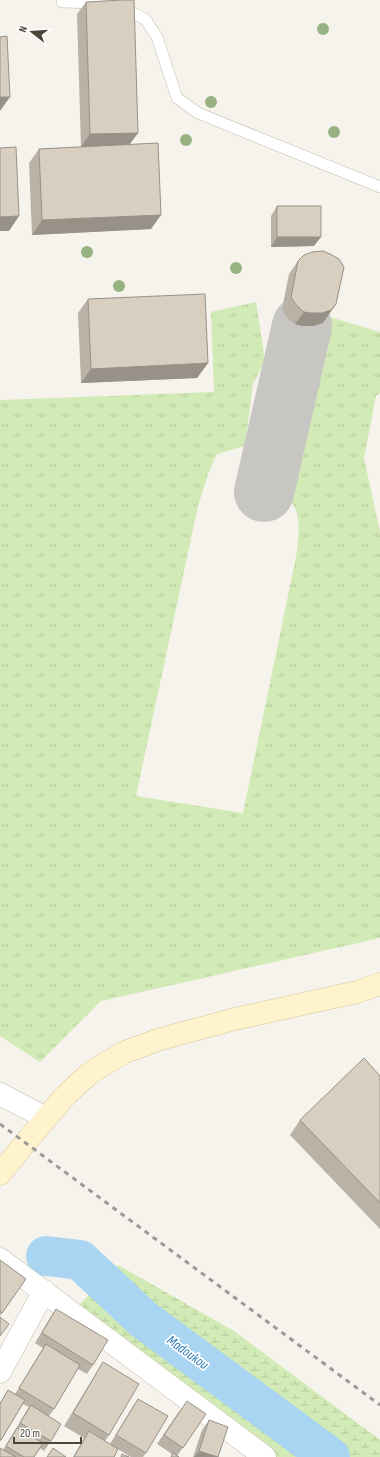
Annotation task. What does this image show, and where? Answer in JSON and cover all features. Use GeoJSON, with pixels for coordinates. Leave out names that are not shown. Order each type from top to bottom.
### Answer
{"type":"FeatureCollection","features":[{"type":"Feature","properties":{"kind":"main road"},"geometry":{"type":"LineString","coordinates":[[0,1174],[66,1095],[90,1074],[123,1053],[157,1040],[235,1019],[357,992],[380,984]]}},
{"type":"Feature","properties":{"kind":"main road"},"geometry":{"type":"LineString","coordinates":[[357,992],[380,992]]}},
{"type":"Feature","properties":{"kind":"street"},"geometry":{"type":"LineString","coordinates":[[0,1094],[46,1118]]}},
{"type":"Feature","properties":{"kind":"street"},"geometry":{"type":"LineString","coordinates":[[0,1259],[265,1457]]}},
{"type":"Feature","properties":{"kind":"street"},"geometry":{"type":"LineString","coordinates":[[0,1372],[44,1291]]}},
{"type":"Feature","properties":{"kind":"lane"},"geometry":{"type":"LineString","coordinates":[[62,2],[113,3],[145,19],[157,37],[177,98],[198,113],[380,187]]}},
{"type":"Feature","properties":{"kind":"green space"},"geometry":{"type":"Polygon","coordinates":[[[256,302],[265,360],[253,384],[245,446],[217,454],[208,474],[198,506],[136,796],[243,813],[298,544],[299,525],[294,506],[285,497],[274,490],[293,409],[308,334],[323,327],[330,317],[380,332],[380,393],[376,396],[364,458],[380,532],[380,938],[101,1001],[40,1062],[0,1036],[0,400],[214,392],[211,312],[256,302]]]}},
{"type":"Feature","properties":{"kind":"green space"},"geometry":{"type":"Polygon","coordinates":[[[118,1265],[234,1331],[380,1440],[380,1457],[265,1457],[79,1305],[118,1265]]]}},
{"type":"Feature","properties":{"kind":"building"},"geometry":{"type":"Polygon","coordinates":[[[134,0],[138,133],[90,134],[86,2],[134,0]]]}},
{"type":"Feature","properties":{"kind":"building"},"geometry":{"type":"Polygon","coordinates":[[[7,36],[10,97],[0,97],[0,37],[7,36]]]}},
{"type":"Feature","properties":{"kind":"building"},"geometry":{"type":"Polygon","coordinates":[[[158,143],[161,215],[42,220],[39,149],[158,143]]]}},
{"type":"Feature","properties":{"kind":"building"},"geometry":{"type":"Polygon","coordinates":[[[16,147],[19,216],[0,217],[0,148],[16,147]]]}},
{"type":"Feature","properties":{"kind":"building"},"geometry":{"type":"Polygon","coordinates":[[[277,206],[321,206],[321,237],[277,237],[277,206]]]}},
{"type":"Feature","properties":{"kind":"building"},"geometry":{"type":"Polygon","coordinates":[[[323,251],[339,259],[344,267],[336,304],[331,310],[322,313],[304,312],[296,305],[291,297],[298,261],[304,255],[312,252],[323,251]]]}},
{"type":"Feature","properties":{"kind":"building"},"geometry":{"type":"Polygon","coordinates":[[[205,294],[208,363],[91,369],[88,299],[205,294]]]}},
{"type":"Feature","properties":{"kind":"building"},"geometry":{"type":"Polygon","coordinates":[[[364,1058],[380,1076],[380,1203],[300,1120],[364,1058]]]}},
{"type":"Feature","properties":{"kind":"building"},"geometry":{"type":"Polygon","coordinates":[[[0,1260],[26,1279],[2,1313],[0,1311],[0,1260]]]}},
{"type":"Feature","properties":{"kind":"building"},"geometry":{"type":"Polygon","coordinates":[[[56,1309],[108,1340],[93,1365],[42,1333],[56,1309]]]}},
{"type":"Feature","properties":{"kind":"building"},"geometry":{"type":"Polygon","coordinates":[[[0,1317],[9,1324],[0,1336],[0,1317]]]}},
{"type":"Feature","properties":{"kind":"building"},"geometry":{"type":"Polygon","coordinates":[[[46,1344],[80,1365],[54,1409],[19,1388],[46,1344]]]}},
{"type":"Feature","properties":{"kind":"building"},"geometry":{"type":"Polygon","coordinates":[[[103,1362],[139,1384],[109,1435],[73,1413],[103,1362]]]}},
{"type":"Feature","properties":{"kind":"building"},"geometry":{"type":"Polygon","coordinates":[[[8,1390],[25,1400],[1,1440],[0,1404],[8,1390]]]}},
{"type":"Feature","properties":{"kind":"building"},"geometry":{"type":"Polygon","coordinates":[[[138,1399],[168,1416],[146,1453],[116,1435],[138,1399]]]}},
{"type":"Feature","properties":{"kind":"building"},"geometry":{"type":"Polygon","coordinates":[[[187,1401],[206,1414],[183,1448],[164,1435],[187,1401]]]}},
{"type":"Feature","properties":{"kind":"building"},"geometry":{"type":"Polygon","coordinates":[[[31,1405],[61,1424],[51,1441],[20,1423],[31,1405]]]}},
{"type":"Feature","properties":{"kind":"building"},"geometry":{"type":"Polygon","coordinates":[[[209,1420],[228,1427],[218,1457],[199,1451],[209,1420]]]}},
{"type":"Feature","properties":{"kind":"building"},"geometry":{"type":"Polygon","coordinates":[[[17,1428],[43,1443],[34,1457],[24,1457],[6,1446],[17,1428]]]}},
{"type":"Feature","properties":{"kind":"building"},"geometry":{"type":"Polygon","coordinates":[[[89,1431],[118,1449],[114,1457],[74,1457],[89,1431]]]}},
{"type":"Feature","properties":{"kind":"building"},"geometry":{"type":"Polygon","coordinates":[[[0,1448],[16,1457],[0,1457],[0,1448]]]}},
{"type":"Feature","properties":{"kind":"building"},"geometry":{"type":"Polygon","coordinates":[[[53,1448],[66,1457],[47,1457],[53,1448]]]}},
{"type":"Feature","properties":{"kind":"building"},"geometry":{"type":"Polygon","coordinates":[[[173,1453],[179,1457],[171,1457],[173,1453]]]}},
{"type":"Feature","properties":{"kind":"building"},"geometry":{"type":"Polygon","coordinates":[[[122,1454],[129,1457],[121,1457],[122,1454]]]}},
{"type":"Feature","properties":{"kind":"waterway","name":"Madoukou"},"geometry":{"type":"LineString","coordinates":[[46,1256],[80,1260],[143,1319],[330,1457]]}},
{"type":"Feature","properties":{"kind":"taxiway"},"geometry":{"type":"LineString","coordinates":[[264,492],[302,326]]}},
{"type":"Feature","properties":{"kind":"railway"},"geometry":{"type":"LineString","coordinates":[[0,1124],[380,1405]]}}]}
